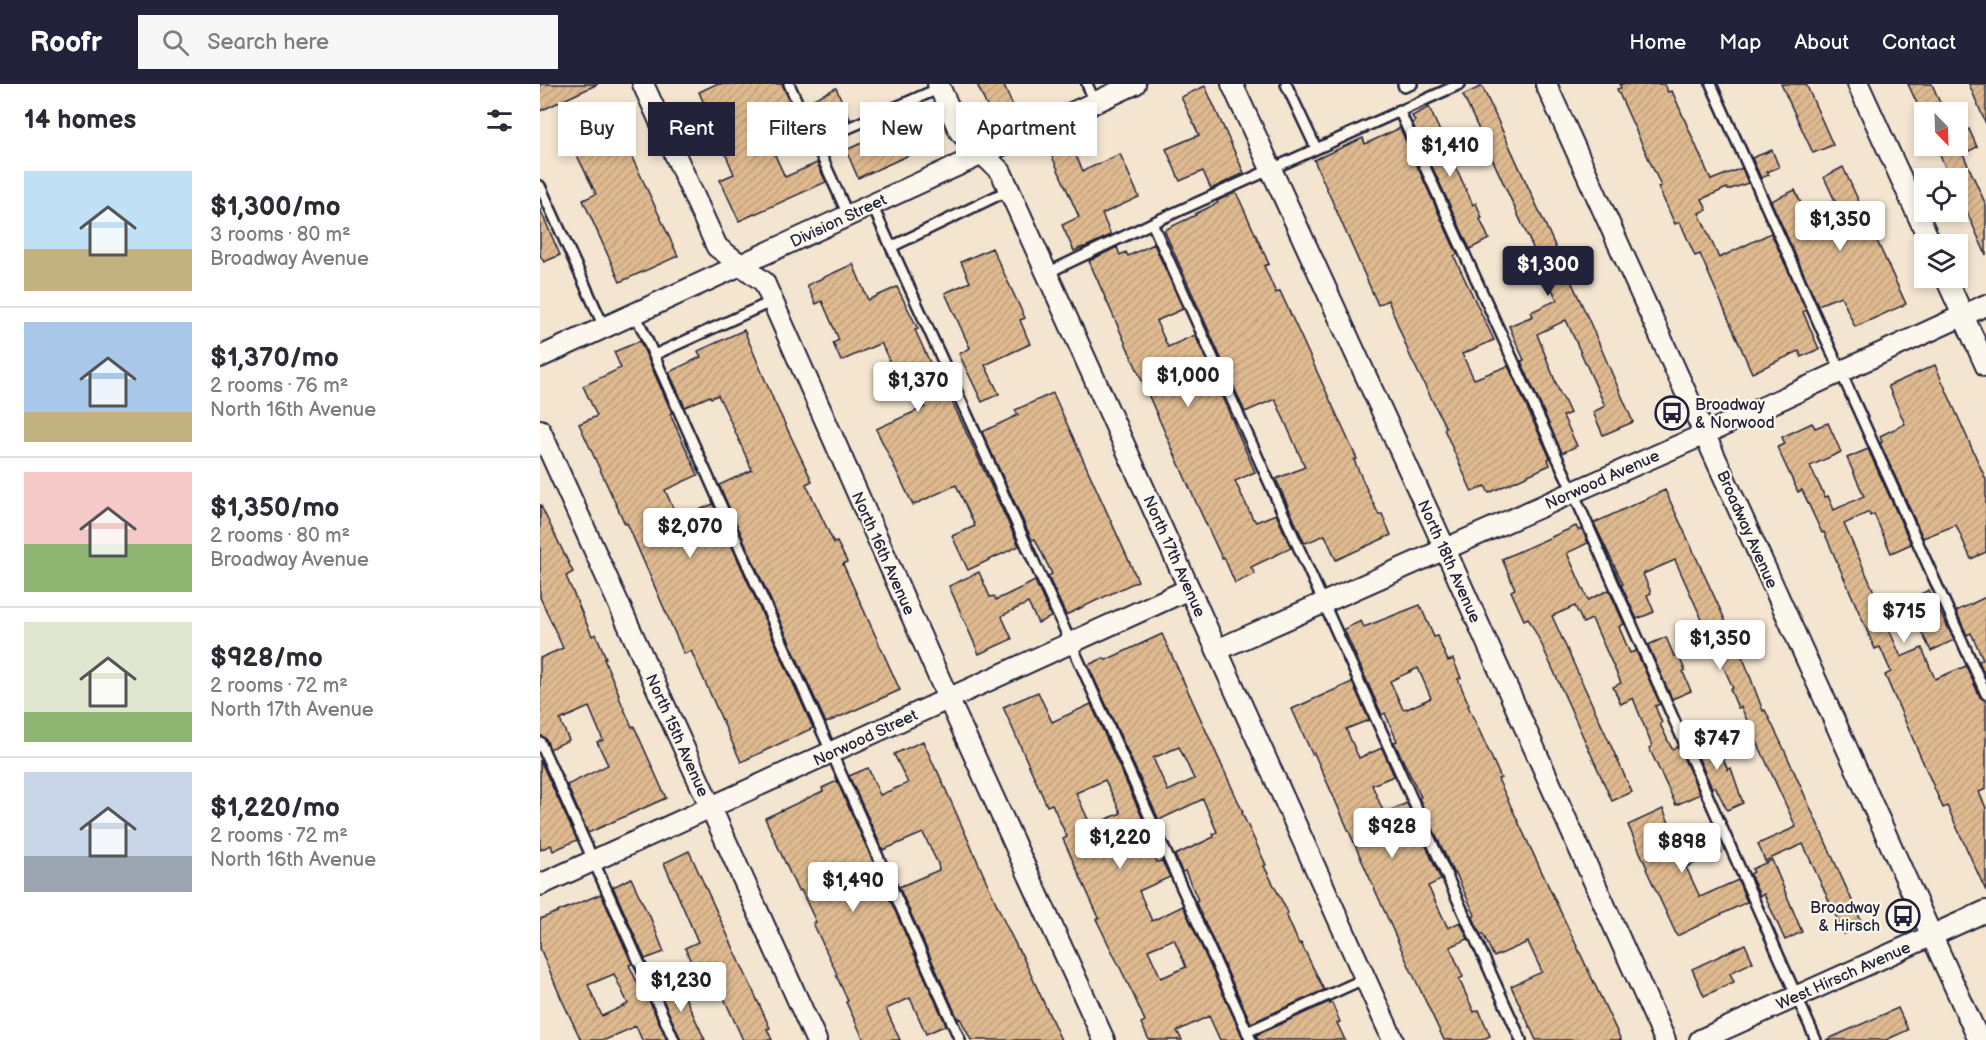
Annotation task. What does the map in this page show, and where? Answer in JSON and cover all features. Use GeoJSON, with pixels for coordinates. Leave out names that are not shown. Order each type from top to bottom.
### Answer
{"type":"FeatureCollection","features":[{"type":"Feature","properties":{"kind":"street","name":"North 16th Avenue"},"geometry":{"type":"LineString","coordinates":[[643,84],[717,247],[764,282],[948,698],[1104,1040]]}},
{"type":"Feature","properties":{"kind":"street","name":"Division Street"},"geometry":{"type":"LineString","coordinates":[[1095,102],[1136,84]]}},
{"type":"Feature","properties":{"kind":"street","name":"North 18th Avenue"},"geometry":{"type":"LineString","coordinates":[[1232,84],[1445,549],[1665,1040]]}},
{"type":"Feature","properties":{"kind":"street","name":"Broadway Avenue"},"geometry":{"type":"LineString","coordinates":[[1546,84],[1979,1040]]}},
{"type":"Feature","properties":{"kind":"street"},"geometry":{"type":"LineString","coordinates":[[1858,84],[1926,234]]}},
{"type":"Feature","properties":{"kind":"street","name":"North 17th Avenue"},"geometry":{"type":"LineString","coordinates":[[939,86],[956,123]]}},
{"type":"Feature","properties":{"kind":"street","name":"Division Street"},"geometry":{"type":"LineString","coordinates":[[540,357],[976,156]]}},
{"type":"Feature","properties":{"kind":"street","name":"North 17th Avenue"},"geometry":{"type":"LineString","coordinates":[[985,156],[1001,172],[1393,1040]]}},
{"type":"Feature","properties":{"kind":"street"},"geometry":{"type":"LineString","coordinates":[[1951,288],[1986,366]]}},
{"type":"Feature","properties":{"kind":"street","name":"Norwood Avenue"},"geometry":{"type":"LineString","coordinates":[[1217,650],[1705,434],[1986,305]]}},
{"type":"Feature","properties":{"kind":"street","name":"North 15th Avenue"},"geometry":{"type":"LineString","coordinates":[[540,430],[816,1040]]}},
{"type":"Feature","properties":{"kind":"street","name":"Norwood Street"},"geometry":{"type":"LineString","coordinates":[[540,885],[1190,589]]}},
{"type":"Feature","properties":{"kind":"street","name":"West Hirsch Avenue"},"geometry":{"type":"LineString","coordinates":[[1700,1040],[1986,911]]}},
{"type":"Feature","properties":{"kind":"lane"},"geometry":{"type":"LineString","coordinates":[[789,84],[797,102]]}},
{"type":"Feature","properties":{"kind":"lane"},"geometry":{"type":"LineString","coordinates":[[1087,84],[1095,102]]}},
{"type":"Feature","properties":{"kind":"lane"},"geometry":{"type":"LineString","coordinates":[[1286,84],[1316,148]]}},
{"type":"Feature","properties":{"kind":"lane"},"geometry":{"type":"LineString","coordinates":[[1403,84],[1404,87],[1412,84]]}},
{"type":"Feature","properties":{"kind":"lane"},"geometry":{"type":"LineString","coordinates":[[1047,273],[1272,168],[1460,84]]}},
{"type":"Feature","properties":{"kind":"lane"},"geometry":{"type":"LineString","coordinates":[[1711,84],[1986,694]]}},
{"type":"Feature","properties":{"kind":"lane"},"geometry":{"type":"LineString","coordinates":[[848,127],[939,86]]}},
{"type":"Feature","properties":{"kind":"lane"},"geometry":{"type":"LineString","coordinates":[[1399,110],[1573,492],[1816,1040]]}},
{"type":"Feature","properties":{"kind":"lane"},"geometry":{"type":"LineString","coordinates":[[822,156],[848,215]]}},
{"type":"Feature","properties":{"kind":"lane"},"geometry":{"type":"LineString","coordinates":[[540,186],[604,327]]}},
{"type":"Feature","properties":{"kind":"lane"},"geometry":{"type":"LineString","coordinates":[[891,247],[1009,190]]}},
{"type":"Feature","properties":{"kind":"lane"},"geometry":{"type":"LineString","coordinates":[[872,205],[1249,1036],[1366,978]]}},
{"type":"Feature","properties":{"kind":"lane"},"geometry":{"type":"LineString","coordinates":[[1152,223],[1521,1040]]}},
{"type":"Feature","properties":{"kind":"lane"},"geometry":{"type":"LineString","coordinates":[[654,355],[773,302]]}},
{"type":"Feature","properties":{"kind":"lane"},"geometry":{"type":"LineString","coordinates":[[635,313],[960,1040]]}},
{"type":"Feature","properties":{"kind":"lane"},"geometry":{"type":"LineString","coordinates":[[540,742],[674,1040]]}},
{"type":"Feature","properties":{"kind":"building"},"geometry":{"type":"Polygon","coordinates":[[[540,84],[598,84],[558,102],[540,111],[540,84]]]}},
{"type":"Feature","properties":{"kind":"building"},"geometry":{"type":"Polygon","coordinates":[[[716,84],[782,84],[790,102],[747,102],[747,156],[775,156],[785,177],[817,163],[826,182],[739,221],[720,180],[734,174],[726,156],[735,156],[735,102],[703,102],[699,92],[716,84]]]}},
{"type":"Feature","properties":{"kind":"building"},"geometry":{"type":"Polygon","coordinates":[[[977,84],[1003,84],[1011,102],[985,102],[977,84]]]}},
{"type":"Feature","properties":{"kind":"building"},"geometry":{"type":"Polygon","coordinates":[[[1620,84],[1665,84],[1668,92],[1672,91],[1711,180],[1742,168],[1748,183],[1728,190],[1727,188],[1702,199],[1707,210],[1699,213],[1719,258],[1771,233],[1806,310],[1803,312],[1819,349],[1801,357],[1799,351],[1752,373],[1700,254],[1695,256],[1680,222],[1675,224],[1658,187],[1661,186],[1617,89],[1621,88],[1620,84]]]}},
{"type":"Feature","properties":{"kind":"building"},"geometry":{"type":"Polygon","coordinates":[[[1781,84],[1806,84],[1833,145],[1813,153],[1781,84]]]}},
{"type":"Feature","properties":{"kind":"building"},"geometry":{"type":"Polygon","coordinates":[[[1908,84],[1932,84],[1940,102],[1916,102],[1908,84]]]}},
{"type":"Feature","properties":{"kind":"building"},"geometry":{"type":"Polygon","coordinates":[[[1969,84],[1986,84],[1986,124],[1969,84]]]}},
{"type":"Feature","properties":{"kind":"building"},"geometry":{"type":"Polygon","coordinates":[[[1205,86],[1244,173],[1211,189],[1203,171],[1180,181],[1166,149],[1199,135],[1181,97],[1205,86]]]}},
{"type":"Feature","properties":{"kind":"building"},"geometry":{"type":"Polygon","coordinates":[[[1482,86],[1633,422],[1603,435],[1593,412],[1605,406],[1566,320],[1537,334],[1570,413],[1563,416],[1577,446],[1562,453],[1521,361],[1524,360],[1509,326],[1533,316],[1531,312],[1557,300],[1463,95],[1482,86]]]}},
{"type":"Feature","properties":{"kind":"building"},"geometry":{"type":"Polygon","coordinates":[[[836,88],[842,102],[807,102],[836,88]]]}},
{"type":"Feature","properties":{"kind":"building"},"geometry":{"type":"Polygon","coordinates":[[[1429,107],[1446,145],[1448,144],[1473,205],[1476,203],[1489,239],[1470,249],[1412,123],[1415,121],[1412,116],[1429,107]]]}},
{"type":"Feature","properties":{"kind":"building"},"geometry":{"type":"Polygon","coordinates":[[[1400,128],[1457,254],[1454,256],[1494,340],[1462,354],[1474,379],[1508,366],[1550,458],[1548,459],[1550,465],[1489,493],[1485,486],[1472,492],[1444,429],[1446,428],[1410,356],[1388,300],[1378,305],[1314,160],[1363,138],[1365,144],[1400,128]]]}},
{"type":"Feature","properties":{"kind":"building"},"geometry":{"type":"Polygon","coordinates":[[[1968,129],[1977,147],[1968,152],[1968,129]]]}},
{"type":"Feature","properties":{"kind":"building"},"geometry":{"type":"Polygon","coordinates":[[[860,144],[860,156],[907,156],[858,178],[848,155],[848,149],[860,144]]]}},
{"type":"Feature","properties":{"kind":"building"},"geometry":{"type":"Polygon","coordinates":[[[1772,150],[1779,167],[1767,172],[1769,175],[1761,178],[1752,158],[1772,150]]]}},
{"type":"Feature","properties":{"kind":"building"},"geometry":{"type":"Polygon","coordinates":[[[1120,154],[1139,197],[1102,214],[1111,235],[1074,251],[1062,225],[1079,217],[1052,156],[1076,156],[1083,171],[1120,154]]]}},
{"type":"Feature","properties":{"kind":"building"},"geometry":{"type":"Polygon","coordinates":[[[577,156],[631,156],[678,256],[620,282],[583,200],[596,194],[577,156]]]}},
{"type":"Feature","properties":{"kind":"building"},"geometry":{"type":"Polygon","coordinates":[[[1940,156],[1964,156],[1986,205],[1986,255],[1968,214],[1968,168],[1946,168],[1940,156]]]}},
{"type":"Feature","properties":{"kind":"building"},"geometry":{"type":"Polygon","coordinates":[[[1843,167],[1906,304],[1855,327],[1841,296],[1818,305],[1771,201],[1795,190],[1805,212],[1835,201],[1824,177],[1843,167]]]}},
{"type":"Feature","properties":{"kind":"building"},"geometry":{"type":"Polygon","coordinates":[[[1236,192],[1269,264],[1264,266],[1276,293],[1280,291],[1357,459],[1354,460],[1368,492],[1379,515],[1382,514],[1391,535],[1336,560],[1325,535],[1304,542],[1276,479],[1305,467],[1275,399],[1245,412],[1164,230],[1236,192]]]}},
{"type":"Feature","properties":{"kind":"building"},"geometry":{"type":"Polygon","coordinates":[[[540,209],[560,255],[544,262],[540,255],[540,209]]]}},
{"type":"Feature","properties":{"kind":"building"},"geometry":{"type":"Polygon","coordinates":[[[1154,244],[1183,309],[1156,321],[1168,347],[1195,335],[1255,472],[1235,481],[1253,519],[1256,522],[1276,514],[1291,548],[1251,567],[1255,574],[1235,583],[1194,498],[1089,261],[1117,247],[1120,255],[1126,252],[1128,256],[1154,244]]]}},
{"type":"Feature","properties":{"kind":"building"},"geometry":{"type":"Polygon","coordinates":[[[992,248],[1025,318],[1020,320],[1030,344],[985,365],[999,394],[982,402],[959,354],[970,348],[945,293],[970,282],[961,262],[992,248]]]}},
{"type":"Feature","properties":{"kind":"building"},"geometry":{"type":"Polygon","coordinates":[[[853,264],[868,300],[897,287],[918,329],[915,330],[932,367],[935,365],[1019,546],[968,570],[952,536],[975,526],[956,485],[913,505],[876,429],[925,407],[911,376],[899,381],[881,343],[841,361],[833,343],[839,340],[822,301],[816,304],[807,285],[853,264]]]}},
{"type":"Feature","properties":{"kind":"building"},"geometry":{"type":"Polygon","coordinates":[[[744,330],[812,481],[806,484],[834,543],[837,542],[847,562],[843,564],[900,690],[826,723],[719,485],[752,470],[729,418],[718,395],[685,407],[669,372],[701,357],[698,351],[744,330]]]}},
{"type":"Feature","properties":{"kind":"building"},"geometry":{"type":"Polygon","coordinates":[[[640,341],[698,475],[665,490],[678,519],[713,504],[813,728],[741,762],[691,651],[684,654],[627,523],[625,524],[579,424],[597,416],[583,386],[621,368],[614,352],[640,341]]]}},
{"type":"Feature","properties":{"kind":"building"},"geometry":{"type":"Polygon","coordinates":[[[1935,365],[1986,480],[1986,552],[1971,559],[1956,525],[1923,538],[1880,443],[1882,442],[1880,436],[1905,424],[1888,386],[1935,365]]]}},
{"type":"Feature","properties":{"kind":"building"},"geometry":{"type":"Polygon","coordinates":[[[1053,393],[1138,581],[1066,615],[1048,576],[1052,574],[1035,539],[1032,540],[982,432],[1018,415],[1015,410],[1053,393]]]}},
{"type":"Feature","properties":{"kind":"building"},"geometry":{"type":"Polygon","coordinates":[[[1812,423],[1815,428],[1828,423],[1841,452],[1810,466],[1834,510],[1864,496],[1847,458],[1868,449],[1911,544],[1891,553],[1874,514],[1870,516],[1869,512],[1844,524],[1883,612],[1888,609],[1894,622],[1887,625],[1901,657],[1922,648],[1935,679],[1966,666],[1980,697],[1986,701],[1986,789],[1979,792],[1986,808],[1986,891],[1947,806],[1943,808],[1885,675],[1891,672],[1880,647],[1875,649],[1824,532],[1822,533],[1802,490],[1798,492],[1777,447],[1785,444],[1782,437],[1812,423]]]}},
{"type":"Feature","properties":{"kind":"building"},"geometry":{"type":"Polygon","coordinates":[[[1665,490],[1745,663],[1763,711],[1765,710],[1783,747],[1863,925],[1844,934],[1803,844],[1765,861],[1758,844],[1796,827],[1741,707],[1738,708],[1730,689],[1733,688],[1675,560],[1643,574],[1651,593],[1647,595],[1654,612],[1637,619],[1594,523],[1665,490]]]}},
{"type":"Feature","properties":{"kind":"building"},"geometry":{"type":"Polygon","coordinates":[[[540,504],[573,572],[566,576],[592,636],[596,634],[618,695],[666,798],[588,833],[567,785],[608,765],[597,742],[603,740],[589,707],[560,720],[569,740],[550,749],[546,739],[540,735],[540,658],[563,648],[540,597],[540,504]]]}},
{"type":"Feature","properties":{"kind":"building"},"geometry":{"type":"Polygon","coordinates":[[[1576,526],[1578,530],[1582,529],[1588,543],[1567,553],[1588,600],[1609,590],[1624,624],[1619,627],[1630,653],[1636,651],[1660,704],[1655,706],[1662,723],[1660,724],[1672,749],[1678,746],[1700,794],[1676,805],[1649,748],[1652,746],[1633,698],[1621,704],[1613,687],[1621,683],[1592,619],[1583,623],[1575,606],[1552,616],[1632,792],[1612,801],[1541,643],[1528,618],[1524,620],[1511,591],[1515,589],[1502,559],[1576,526]]]}},
{"type":"Feature","properties":{"kind":"building"},"geometry":{"type":"Polygon","coordinates":[[[979,572],[990,597],[994,596],[996,600],[1035,581],[1051,617],[1038,623],[1028,603],[1003,615],[1012,639],[979,654],[949,586],[979,572]]]}},
{"type":"Feature","properties":{"kind":"building"},"geometry":{"type":"Polygon","coordinates":[[[1929,590],[1954,640],[1931,651],[1916,621],[1924,617],[1914,597],[1929,590]]]}},
{"type":"Feature","properties":{"kind":"building"},"geometry":{"type":"Polygon","coordinates":[[[1986,597],[1986,678],[1979,661],[1983,659],[1971,633],[1967,635],[1956,611],[1986,597]]]}},
{"type":"Feature","properties":{"kind":"building"},"geometry":{"type":"Polygon","coordinates":[[[1420,605],[1448,661],[1453,659],[1461,678],[1458,679],[1468,706],[1501,778],[1498,779],[1621,1040],[1536,1040],[1511,986],[1542,972],[1528,942],[1494,957],[1483,934],[1480,934],[1473,917],[1475,915],[1394,742],[1397,741],[1385,713],[1382,715],[1344,629],[1361,621],[1364,627],[1420,605]],[[1418,668],[1390,681],[1403,709],[1431,698],[1418,668]]]}},
{"type":"Feature","properties":{"kind":"building"},"geometry":{"type":"Polygon","coordinates":[[[1162,634],[1243,812],[1266,865],[1264,866],[1288,913],[1286,914],[1299,944],[1301,943],[1324,990],[1251,1023],[1195,901],[1198,900],[1185,871],[1182,872],[1175,855],[1214,837],[1213,834],[1217,832],[1203,799],[1159,820],[1088,665],[1104,658],[1106,660],[1162,634]],[[1179,747],[1153,758],[1168,791],[1194,779],[1179,747]]]}},
{"type":"Feature","properties":{"kind":"building"},"geometry":{"type":"Polygon","coordinates":[[[1666,637],[1674,656],[1678,655],[1685,670],[1683,672],[1691,691],[1672,699],[1648,645],[1666,637]]]}},
{"type":"Feature","properties":{"kind":"building"},"geometry":{"type":"Polygon","coordinates":[[[1352,682],[1369,720],[1346,729],[1359,758],[1382,748],[1394,776],[1372,785],[1384,813],[1407,803],[1441,880],[1428,886],[1448,928],[1460,922],[1468,939],[1450,947],[1463,977],[1459,979],[1474,1012],[1479,1010],[1490,1036],[1482,1040],[1444,1040],[1292,709],[1352,682]]]}},
{"type":"Feature","properties":{"kind":"building"},"geometry":{"type":"Polygon","coordinates":[[[1038,692],[1052,722],[1091,704],[1146,826],[1142,828],[1157,862],[1162,861],[1170,877],[1139,891],[1152,921],[1183,906],[1244,1040],[1220,1040],[1209,1016],[1177,1031],[1182,1040],[1149,1040],[1141,1023],[1145,1021],[1096,919],[1099,918],[1063,839],[1067,837],[1052,804],[1047,806],[1003,707],[1038,692]],[[1105,780],[1076,793],[1091,826],[1121,813],[1105,780]],[[1174,939],[1148,950],[1161,978],[1186,967],[1174,939]]]}},
{"type":"Feature","properties":{"kind":"building"},"geometry":{"type":"Polygon","coordinates":[[[1711,732],[1728,770],[1731,768],[1743,803],[1727,810],[1715,786],[1712,788],[1691,741],[1711,732]]]}},
{"type":"Feature","properties":{"kind":"building"},"geometry":{"type":"Polygon","coordinates":[[[923,741],[1005,923],[1061,1040],[971,1040],[960,1018],[958,1019],[899,887],[939,870],[938,864],[923,833],[883,850],[849,776],[868,768],[880,795],[908,783],[894,754],[923,741]]]}},
{"type":"Feature","properties":{"kind":"building"},"geometry":{"type":"Polygon","coordinates":[[[540,760],[577,840],[553,851],[551,845],[540,850],[540,760]]]}},
{"type":"Feature","properties":{"kind":"building"},"geometry":{"type":"Polygon","coordinates":[[[837,781],[946,1025],[926,1034],[910,998],[886,1009],[900,1040],[864,1040],[813,923],[816,922],[801,890],[798,891],[765,818],[823,791],[822,788],[837,781]]]}},
{"type":"Feature","properties":{"kind":"building"},"geometry":{"type":"Polygon","coordinates":[[[1663,809],[1680,848],[1714,833],[1722,852],[1686,867],[1700,897],[1738,880],[1747,902],[1677,936],[1628,825],[1663,809]]]}},
{"type":"Feature","properties":{"kind":"building"},"geometry":{"type":"Polygon","coordinates":[[[689,851],[770,1028],[767,1029],[772,1040],[743,1040],[708,963],[694,969],[685,948],[698,942],[664,863],[689,851]]]}},
{"type":"Feature","properties":{"kind":"building"},"geometry":{"type":"Polygon","coordinates":[[[1772,860],[1802,932],[1785,940],[1764,894],[1760,896],[1750,874],[1754,872],[1752,869],[1772,860]]]}},
{"type":"Feature","properties":{"kind":"building"},"geometry":{"type":"Polygon","coordinates":[[[631,878],[664,952],[645,959],[613,887],[631,878]]]}},
{"type":"Feature","properties":{"kind":"building"},"geometry":{"type":"Polygon","coordinates":[[[601,894],[632,964],[629,965],[644,997],[647,996],[667,1040],[642,1040],[636,1026],[605,1040],[581,1040],[540,948],[540,919],[601,894]],[[614,974],[588,985],[602,1016],[628,1004],[614,974]]]}},
{"type":"Feature","properties":{"kind":"building"},"geometry":{"type":"Polygon","coordinates":[[[1745,944],[1753,962],[1730,973],[1734,982],[1704,996],[1692,969],[1745,944]]]}},
{"type":"Feature","properties":{"kind":"building"},"geometry":{"type":"Polygon","coordinates":[[[679,982],[705,1040],[681,1040],[659,991],[679,982]]]}},
{"type":"Feature","properties":{"kind":"building"},"geometry":{"type":"Polygon","coordinates":[[[1329,1002],[1332,1003],[1340,1022],[1337,1023],[1345,1040],[1258,1040],[1256,1035],[1329,1002]]]}},
{"type":"Feature","properties":{"kind":"building"},"geometry":{"type":"Polygon","coordinates":[[[1898,1008],[1908,1030],[1886,1040],[1826,1040],[1898,1008]]]}},
{"type":"Feature","properties":{"kind":"place","name":"Broadway & Norwood"},"geometry":{"type":"Point","coordinates":[1672,413]}},
{"type":"Feature","properties":{"kind":"place","name":"Broadway & Hirsch"},"geometry":{"type":"Point","coordinates":[1903,916]}}]}
